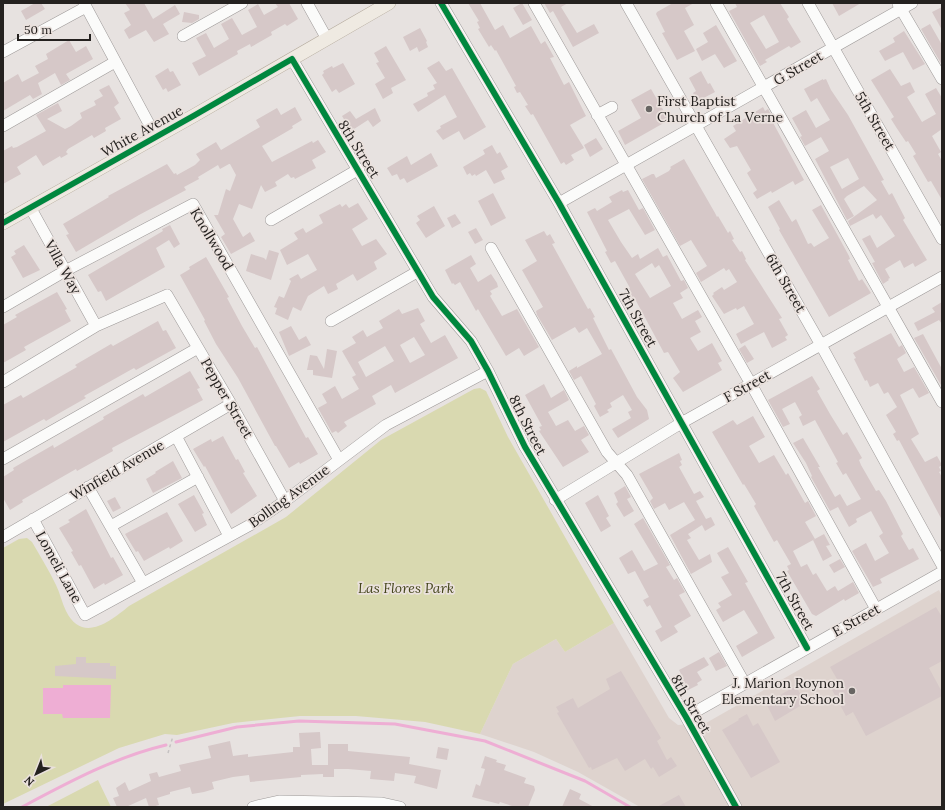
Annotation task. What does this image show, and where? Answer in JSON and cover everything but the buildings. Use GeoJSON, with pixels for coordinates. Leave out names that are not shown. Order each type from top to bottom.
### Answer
{"type":"FeatureCollection","features":[{"type":"Feature","properties":{"kind":"main road","name":"White Avenue"},"geometry":{"type":"LineString","coordinates":[[3,223],[389,3]]}},
{"type":"Feature","properties":{"kind":"street"},"geometry":{"type":"LineString","coordinates":[[183,36],[242,3]]}},
{"type":"Feature","properties":{"kind":"street"},"geometry":{"type":"LineString","coordinates":[[307,3],[327,39]]}},
{"type":"Feature","properties":{"kind":"street","name":"7th Street"},"geometry":{"type":"LineString","coordinates":[[441,3],[559,203],[683,422],[807,648]]}},
{"type":"Feature","properties":{"kind":"street"},"geometry":{"type":"LineString","coordinates":[[534,3],[752,384],[876,609]]}},
{"type":"Feature","properties":{"kind":"street","name":"6th Street"},"geometry":{"type":"LineString","coordinates":[[626,3],[821,345],[942,565]]}},
{"type":"Feature","properties":{"kind":"street"},"geometry":{"type":"LineString","coordinates":[[716,3],[765,87],[942,402]]}},
{"type":"Feature","properties":{"kind":"street","name":"5th Street"},"geometry":{"type":"LineString","coordinates":[[808,3],[942,239]]}},
{"type":"Feature","properties":{"kind":"street","name":"G Street"},"geometry":{"type":"LineString","coordinates":[[559,203],[833,48],[900,6],[912,3]]}},
{"type":"Feature","properties":{"kind":"street"},"geometry":{"type":"LineString","coordinates":[[3,52],[85,5],[156,137]]}},
{"type":"Feature","properties":{"kind":"street"},"geometry":{"type":"LineString","coordinates":[[900,6],[942,79]]}},
{"type":"Feature","properties":{"kind":"street","name":"8th Street"},"geometry":{"type":"LineString","coordinates":[[292,59],[359,169],[432,297],[471,341],[488,371],[525,447],[555,500],[686,717],[736,807]]}},
{"type":"Feature","properties":{"kind":"street"},"geometry":{"type":"LineString","coordinates":[[3,126],[115,62]]}},
{"type":"Feature","properties":{"kind":"street"},"geometry":{"type":"LineString","coordinates":[[597,115],[612,107]]}},
{"type":"Feature","properties":{"kind":"street"},"geometry":{"type":"LineString","coordinates":[[271,220],[359,169]]}},
{"type":"Feature","properties":{"kind":"street","name":"Knollwood"},"geometry":{"type":"LineString","coordinates":[[3,306],[193,204],[339,460]]}},
{"type":"Feature","properties":{"kind":"street","name":"Villa Way"},"geometry":{"type":"LineString","coordinates":[[30,207],[96,326]]}},
{"type":"Feature","properties":{"kind":"street"},"geometry":{"type":"LineString","coordinates":[[492,248],[607,452],[627,475],[745,684]]}},
{"type":"Feature","properties":{"kind":"street"},"geometry":{"type":"LineString","coordinates":[[331,321],[417,272]]}},
{"type":"Feature","properties":{"kind":"street","name":"F Street"},"geometry":{"type":"LineString","coordinates":[[555,500],[618,464],[683,422],[942,277]]}},
{"type":"Feature","properties":{"kind":"street","name":"Pepper Street"},"geometry":{"type":"LineString","coordinates":[[96,326],[167,295],[231,404],[285,502]]}},
{"type":"Feature","properties":{"kind":"street"},"geometry":{"type":"LineString","coordinates":[[3,382],[96,326]]}},
{"type":"Feature","properties":{"kind":"street"},"geometry":{"type":"LineString","coordinates":[[3,459],[198,348]]}},
{"type":"Feature","properties":{"kind":"street","name":"Bolling Avenue"},"geometry":{"type":"LineString","coordinates":[[85,614],[250,525],[285,502],[386,425],[488,371]]}},
{"type":"Feature","properties":{"kind":"street","name":"Winfield Avenue"},"geometry":{"type":"LineString","coordinates":[[3,537],[88,486],[231,404]]}},
{"type":"Feature","properties":{"kind":"street"},"geometry":{"type":"LineString","coordinates":[[176,436],[229,536]]}},
{"type":"Feature","properties":{"kind":"street"},"geometry":{"type":"LineString","coordinates":[[111,526],[198,477]]}},
{"type":"Feature","properties":{"kind":"street"},"geometry":{"type":"LineString","coordinates":[[88,486],[143,583]]}},
{"type":"Feature","properties":{"kind":"street","name":"Lomeli Lane"},"geometry":{"type":"LineString","coordinates":[[33,519],[85,614]]}},
{"type":"Feature","properties":{"kind":"street","name":"E Street"},"geometry":{"type":"LineString","coordinates":[[686,717],[942,572]]}},
{"type":"Feature","properties":{"kind":"street"},"geometry":{"type":"LineString","coordinates":[[253,807],[279,801],[382,803],[400,807]]}},
{"type":"Feature","properties":{"kind":"path"},"geometry":{"type":"LineString","coordinates":[[168,753],[173,736]]}},
{"type":"Feature","properties":{"kind":"shaded area","name":"J. Marion Roynon Elementary School"},"geometry":{"type":"Polygon","coordinates":[[[939,590],[942,596],[942,807],[640,807],[578,772],[534,752],[480,734],[513,664],[556,639],[565,652],[614,623],[669,718],[678,725],[706,723],[939,590]]]}},
{"type":"Feature","properties":{"kind":"shaded area"},"geometry":{"type":"Polygon","coordinates":[[[63,685],[111,685],[110,718],[63,718],[62,714],[43,714],[43,688],[63,688],[63,685]]]}},
{"type":"Feature","properties":{"kind":"green space","name":"Las Flores Park"},"geometry":{"type":"Polygon","coordinates":[[[480,388],[486,391],[508,437],[614,623],[565,652],[556,639],[513,664],[480,734],[425,722],[356,716],[300,716],[233,723],[177,735],[165,734],[119,748],[3,804],[3,548],[19,539],[27,538],[32,542],[53,579],[66,611],[73,621],[80,626],[88,628],[97,626],[114,618],[129,606],[286,517],[381,440],[474,389],[480,388]]]}},
{"type":"Feature","properties":{"kind":"green space"},"geometry":{"type":"Polygon","coordinates":[[[98,780],[111,807],[46,807],[98,780]]]}},
{"type":"Feature","properties":{"kind":"waterway"},"geometry":{"type":"LineString","coordinates":[[176,742],[237,727],[299,721],[395,724],[485,741],[585,781],[630,807]]}},
{"type":"Feature","properties":{"kind":"waterway"},"geometry":{"type":"LineString","coordinates":[[22,807],[74,780],[128,756],[166,745]]}},
{"type":"Feature","properties":{"kind":"cycle path"},"geometry":{"type":"LineString","coordinates":[[441,3],[559,203],[807,648]]}},
{"type":"Feature","properties":{"kind":"cycle path"},"geometry":{"type":"LineString","coordinates":[[3,223],[292,59],[433,297],[471,341],[488,371],[525,447],[686,717],[736,807]]}},
{"type":"Feature","properties":{"kind":"place","name":"First Baptist Church of La Verne"},"geometry":{"type":"Point","coordinates":[649,109]}},
{"type":"Feature","properties":{"kind":"place","name":"J. Marion Roynon Elementary School"},"geometry":{"type":"Point","coordinates":[852,691]}}]}
